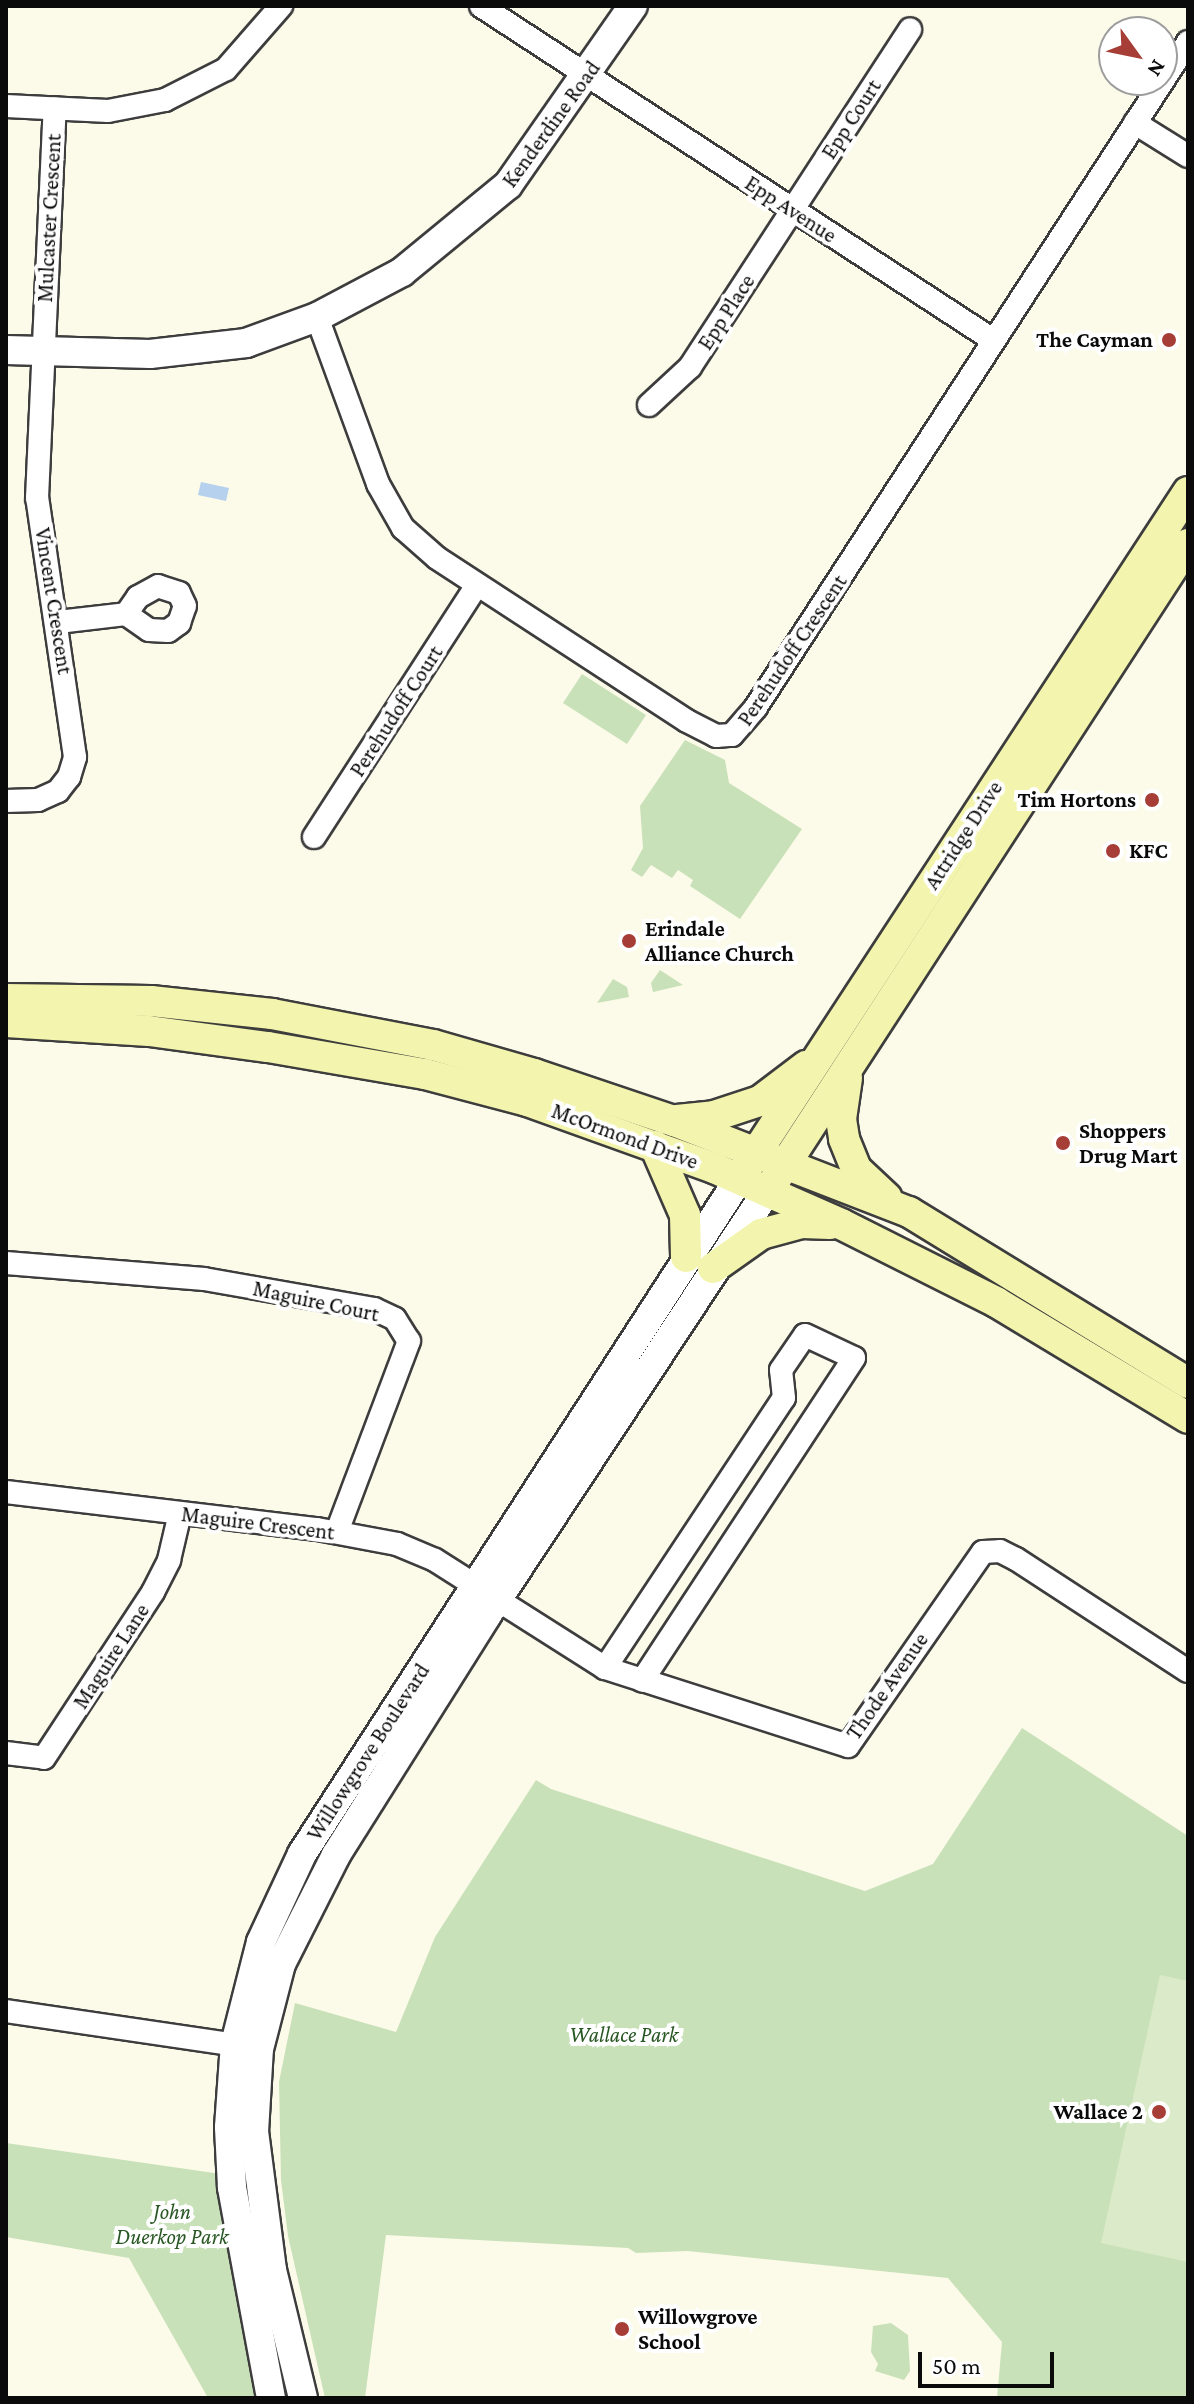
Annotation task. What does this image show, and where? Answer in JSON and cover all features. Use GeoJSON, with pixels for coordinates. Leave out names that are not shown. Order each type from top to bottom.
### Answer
{"type":"FeatureCollection","features":[{"type":"Feature","properties":{"kind":"main road","name":"Attridge Drive"},"geometry":{"type":"LineString","coordinates":[[747,1167],[1188,492]]}},
{"type":"Feature","properties":{"kind":"main road","name":"Attridge Drive"},"geometry":{"type":"LineString","coordinates":[[767,1191],[1188,544]]}},
{"type":"Feature","properties":{"kind":"main road","name":"McOrmond Drive"},"geometry":{"type":"LineString","coordinates":[[6,999],[151,1001],[272,1014],[433,1045],[674,1121],[747,1167],[767,1191],[841,1224],[996,1302],[1188,1418]]}},
{"type":"Feature","properties":{"kind":"main road","name":"McOrmond Drive"},"geometry":{"type":"LineString","coordinates":[[6,1022],[149,1031],[425,1074],[527,1101],[655,1146],[747,1167],[784,1166],[909,1212],[1188,1383]]}},
{"type":"Feature","properties":{"kind":"main road"},"geometry":{"type":"LineString","coordinates":[[851,1059],[842,1097],[844,1139],[856,1169],[909,1212]]}},
{"type":"Feature","properties":{"kind":"main road"},"geometry":{"type":"LineString","coordinates":[[674,1121],[714,1116],[760,1101],[791,1073],[815,1062]]}},
{"type":"Feature","properties":{"kind":"main road"},"geometry":{"type":"LineString","coordinates":[[655,1146],[683,1206],[699,1263],[761,1234],[802,1223],[841,1224]]}},
{"type":"Feature","properties":{"kind":"street","name":"Mulcaster Crescent"},"geometry":{"type":"LineString","coordinates":[[41,352],[55,108],[108,111],[165,100],[195,87],[251,45],[281,6]]}},
{"type":"Feature","properties":{"kind":"street"},"geometry":{"type":"LineString","coordinates":[[481,6],[588,77]]}},
{"type":"Feature","properties":{"kind":"street","name":"Kenderdine Road"},"geometry":{"type":"LineString","coordinates":[[6,350],[150,354],[246,343],[317,317],[402,272],[456,232],[508,185],[588,77],[633,6]]}},
{"type":"Feature","properties":{"kind":"street","name":"Epp Court"},"geometry":{"type":"LineString","coordinates":[[793,211],[910,29]]}},
{"type":"Feature","properties":{"kind":"street","name":"Perehudoff Crescent"},"geometry":{"type":"LineString","coordinates":[[317,317],[378,484],[403,528],[477,585],[706,732],[732,735],[756,707],[1188,42]]}},
{"type":"Feature","properties":{"kind":"street","name":"Epp Avenue"},"geometry":{"type":"LineString","coordinates":[[588,77],[993,340]]}},
{"type":"Feature","properties":{"kind":"street"},"geometry":{"type":"LineString","coordinates":[[6,106],[55,108]]}},
{"type":"Feature","properties":{"kind":"street"},"geometry":{"type":"LineString","coordinates":[[1135,123],[1188,156]]}},
{"type":"Feature","properties":{"kind":"street","name":"Epp Place"},"geometry":{"type":"LineString","coordinates":[[649,405],[690,367],[793,211]]}},
{"type":"Feature","properties":{"kind":"street","name":"Vincent Crescent"},"geometry":{"type":"LineString","coordinates":[[6,801],[38,800],[58,791],[69,777],[75,757],[58,622],[37,498],[41,352]]}},
{"type":"Feature","properties":{"kind":"street","name":"Perehudoff Court"},"geometry":{"type":"LineString","coordinates":[[314,837],[477,585]]}},
{"type":"Feature","properties":{"kind":"street"},"geometry":{"type":"LineString","coordinates":[[58,622],[126,614]]}},
{"type":"Feature","properties":{"kind":"street","name":"Willowgrove Boulevard"},"geometry":{"type":"LineString","coordinates":[[271,2398],[232,2187],[229,2127],[247,2046],[307,1907],[487,1591],[699,1263],[747,1167]]}},
{"type":"Feature","properties":{"kind":"street","name":"Willowgrove Boulevard"},"geometry":{"type":"LineString","coordinates":[[699,1263],[767,1191]]}},
{"type":"Feature","properties":{"kind":"street","name":"Maguire Court"},"geometry":{"type":"LineString","coordinates":[[6,1263],[204,1279],[374,1309],[395,1319],[409,1341],[337,1532]]}},
{"type":"Feature","properties":{"kind":"street"},"geometry":{"type":"LineString","coordinates":[[605,1668],[784,1398],[781,1370],[805,1335],[854,1358],[642,1681]]}},
{"type":"Feature","properties":{"kind":"street","name":"Maguire Crescent"},"geometry":{"type":"LineString","coordinates":[[6,1492],[337,1532],[397,1544],[487,1591]]}},
{"type":"Feature","properties":{"kind":"street","name":"Maguire Lane"},"geometry":{"type":"LineString","coordinates":[[6,1753],[44,1758],[153,1592],[169,1560],[180,1513]]}},
{"type":"Feature","properties":{"kind":"street","name":"Thode Avenue"},"geometry":{"type":"LineString","coordinates":[[487,1591],[605,1668],[848,1746],[971,1564],[983,1552],[1000,1551],[1188,1671]]}},
{"type":"Feature","properties":{"kind":"street"},"geometry":{"type":"LineString","coordinates":[[6,2011],[247,2046]]}},
{"type":"Feature","properties":{"kind":"street","name":"Willowgrove Boulevard"},"geometry":{"type":"LineString","coordinates":[[247,2046],[258,2190],[303,2398]]}},
{"type":"Feature","properties":{"kind":"green space"},"geometry":{"type":"Polygon","coordinates":[[[582,674],[646,715],[627,744],[563,703],[582,674]]]}},
{"type":"Feature","properties":{"kind":"green space"},"geometry":{"type":"Polygon","coordinates":[[[685,740],[725,760],[729,783],[802,829],[740,919],[690,886],[693,880],[678,870],[672,878],[651,865],[642,877],[631,870],[643,848],[640,806],[685,740]]]}},
{"type":"Feature","properties":{"kind":"green space"},"geometry":{"type":"Polygon","coordinates":[[[660,970],[683,985],[653,992],[651,983],[660,970]]]}},
{"type":"Feature","properties":{"kind":"green space"},"geometry":{"type":"Polygon","coordinates":[[[613,979],[627,987],[629,997],[597,1003],[613,979]]]}},
{"type":"Feature","properties":{"kind":"green space","name":"Wallace Park"},"geometry":{"type":"Polygon","coordinates":[[[1022,1728],[1188,1836],[1188,2398],[997,2398],[1002,2342],[948,2278],[688,2251],[636,2253],[628,2248],[386,2235],[365,2398],[325,2398],[288,2236],[281,2180],[279,2082],[295,2003],[396,2032],[435,1937],[536,1780],[551,1789],[865,1891],[933,1864],[1022,1728]]]}},
{"type":"Feature","properties":{"kind":"green space","name":"Wallace 2"},"geometry":{"type":"Polygon","coordinates":[[[1160,1975],[1188,1981],[1188,2262],[1101,2243],[1160,1975]]]}},
{"type":"Feature","properties":{"kind":"green space","name":"John Duerkop Park"},"geometry":{"type":"Polygon","coordinates":[[[6,2143],[221,2174],[263,2398],[208,2398],[129,2258],[6,2237],[6,2143]]]}},
{"type":"Feature","properties":{"kind":"green space"},"geometry":{"type":"Polygon","coordinates":[[[891,2323],[908,2335],[910,2371],[904,2380],[875,2371],[878,2364],[871,2352],[873,2326],[891,2323]]]}},
{"type":"Feature","properties":{"kind":"water"},"geometry":{"type":"Polygon","coordinates":[[[201,482],[229,488],[226,501],[198,495],[201,482]]]}},
{"type":"Feature","properties":{"kind":"place","name":"The Cayman"},"geometry":{"type":"Point","coordinates":[1169,340]}},
{"type":"Feature","properties":{"kind":"place","name":"Tim Hortons"},"geometry":{"type":"Point","coordinates":[1152,800]}},
{"type":"Feature","properties":{"kind":"place","name":"KFC"},"geometry":{"type":"Point","coordinates":[1113,851]}},
{"type":"Feature","properties":{"kind":"place","name":"Erindale Alliance Church"},"geometry":{"type":"Point","coordinates":[629,941]}},
{"type":"Feature","properties":{"kind":"place","name":"Shoppers Drug Mart"},"geometry":{"type":"Point","coordinates":[1063,1143]}},
{"type":"Feature","properties":{"kind":"place","name":"Wallace 2"},"geometry":{"type":"Point","coordinates":[1159,2112]}},
{"type":"Feature","properties":{"kind":"place","name":"Willowgrove School"},"geometry":{"type":"Point","coordinates":[622,2329]}}]}
